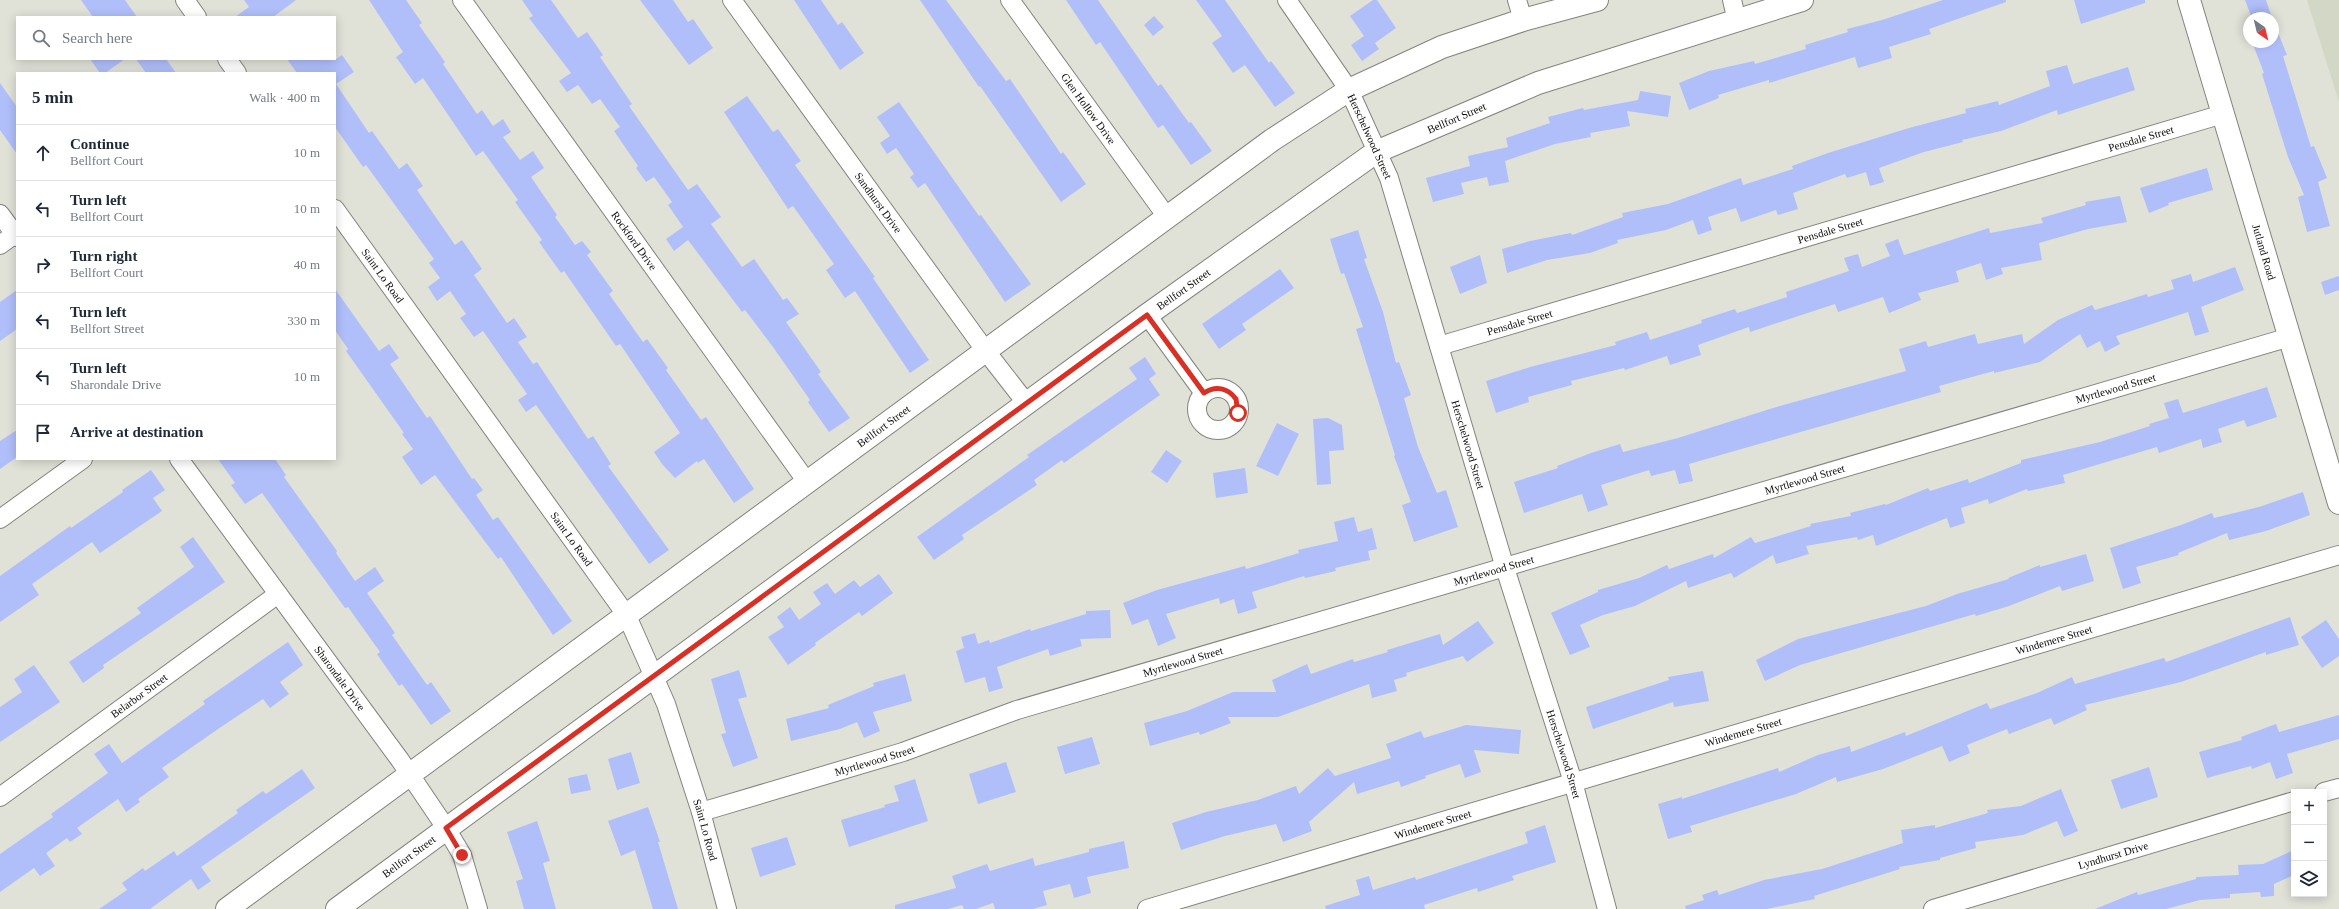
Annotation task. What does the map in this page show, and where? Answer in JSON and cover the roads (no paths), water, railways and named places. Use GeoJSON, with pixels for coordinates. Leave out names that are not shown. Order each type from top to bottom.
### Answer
{"type":"FeatureCollection","features":[{"type":"Feature","properties":{"kind":"main road","name":"Bellfort Street"},"geometry":{"type":"LineString","coordinates":[[227,909],[1272,140],[1349,90],[1520,10],[1597,0]]}},
{"type":"Feature","properties":{"kind":"main road","name":"Bellfort Street"},"geometry":{"type":"LineString","coordinates":[[337,909],[1147,315],[1376,152],[1538,83],[1802,0]]}},
{"type":"Feature","properties":{"kind":"main road","name":"Jutland Road"},"geometry":{"type":"LineString","coordinates":[[2189,0],[2339,503]]}},
{"type":"Feature","properties":{"kind":"street"},"geometry":{"type":"LineString","coordinates":[[185,0],[196,16]]}},
{"type":"Feature","properties":{"kind":"street","name":"Rockford Drive"},"geometry":{"type":"LineString","coordinates":[[462,0],[807,482]]}},
{"type":"Feature","properties":{"kind":"street","name":"Sandhurst Drive"},"geometry":{"type":"LineString","coordinates":[[732,0],[985,350],[1027,404]]}},
{"type":"Feature","properties":{"kind":"street","name":"Glen Hollow Drive"},"geometry":{"type":"LineString","coordinates":[[1010,0],[1167,217]]}},
{"type":"Feature","properties":{"kind":"street","name":"Herschelwood Street"},"geometry":{"type":"LineString","coordinates":[[1286,0],[1349,90],[1388,178],[1505,568],[1573,782],[1607,909]]}},
{"type":"Feature","properties":{"kind":"street"},"geometry":{"type":"LineString","coordinates":[[1732,0],[1738,21]]}},
{"type":"Feature","properties":{"kind":"street"},"geometry":{"type":"LineString","coordinates":[[228,60],[236,72]]}},
{"type":"Feature","properties":{"kind":"street","name":"Pensdale Street"},"geometry":{"type":"LineString","coordinates":[[1439,346],[2223,114]]}},
{"type":"Feature","properties":{"kind":"street","name":"Saint Lo Road"},"geometry":{"type":"LineString","coordinates":[[336,210],[627,616],[655,676],[666,704],[700,812],[727,909]]}},
{"type":"Feature","properties":{"kind":"street"},"geometry":{"type":"LineString","coordinates":[[0,214],[16,236],[0,245]]}},
{"type":"Feature","properties":{"kind":"street"},"geometry":{"type":"LineString","coordinates":[[1147,315],[1204,393]]}},
{"type":"Feature","properties":{"kind":"street","name":"Myrtlewood Street"},"geometry":{"type":"LineString","coordinates":[[700,812],[903,752],[1025,708],[2290,337]]}},
{"type":"Feature","properties":{"kind":"street"},"geometry":{"type":"LineString","coordinates":[[0,519],[82,460]]}},
{"type":"Feature","properties":{"kind":"street","name":"Sharondale Drive"},"geometry":{"type":"LineString","coordinates":[[180,460],[410,774],[446,828],[462,855],[478,909]]}},
{"type":"Feature","properties":{"kind":"street","name":"Windemere Street"},"geometry":{"type":"LineString","coordinates":[[1148,909],[2339,555]]}},
{"type":"Feature","properties":{"kind":"street","name":"Belarbor Street"},"geometry":{"type":"LineString","coordinates":[[0,797],[278,594]]}},
{"type":"Feature","properties":{"kind":"street"},"geometry":{"type":"LineString","coordinates":[[2327,791],[2339,788]]}},
{"type":"Feature","properties":{"kind":"street","name":"Lyndhurst Drive"},"geometry":{"type":"LineString","coordinates":[[1933,909],[2291,802]]}}]}
